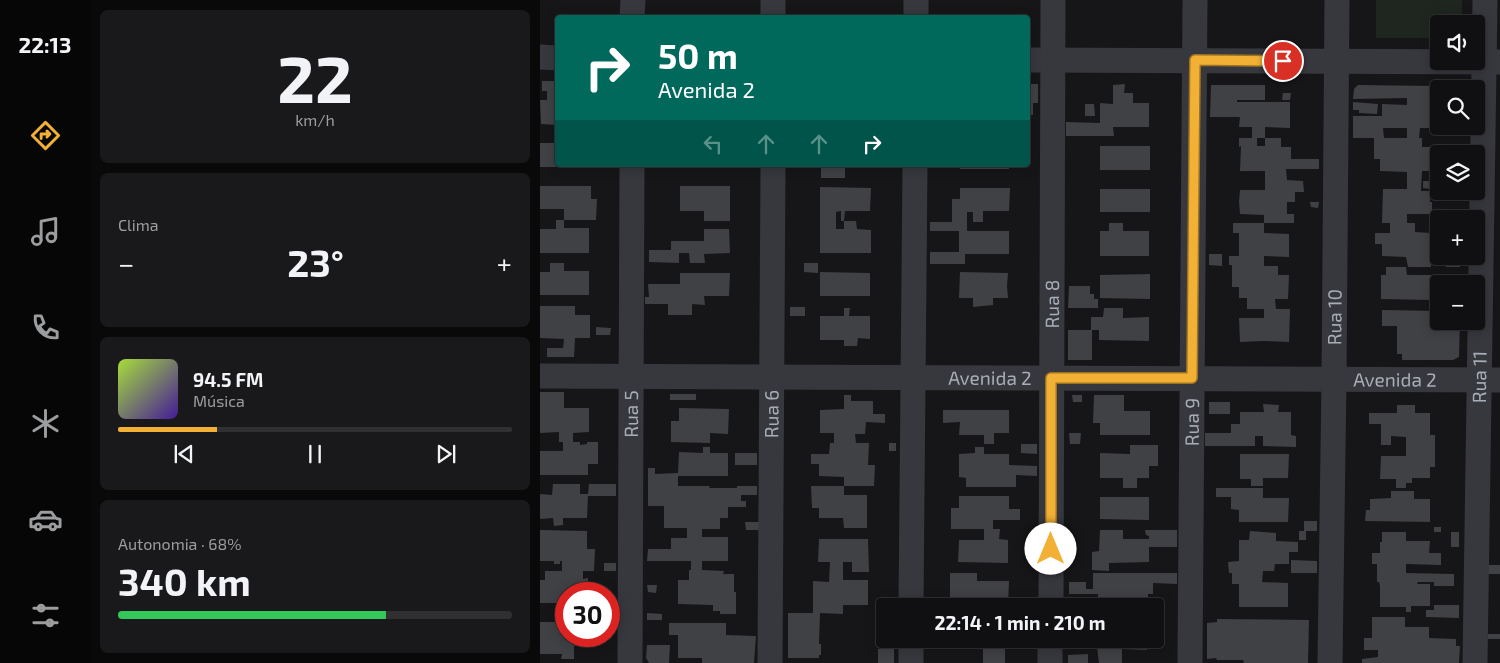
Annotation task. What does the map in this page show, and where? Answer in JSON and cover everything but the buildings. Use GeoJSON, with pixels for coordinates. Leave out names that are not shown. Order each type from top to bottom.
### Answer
{"type":"FeatureCollection","features":[{"type":"Feature","properties":{"kind":"street"},"geometry":{"type":"LineString","coordinates":[[632,0],[632,15]]}},
{"type":"Feature","properties":{"kind":"street"},"geometry":{"type":"LineString","coordinates":[[773,0],[773,15]]}},
{"type":"Feature","properties":{"kind":"street"},"geometry":{"type":"LineString","coordinates":[[916,0],[916,15]]}},
{"type":"Feature","properties":{"kind":"street","name":"Rua 8"},"geometry":{"type":"LineString","coordinates":[[1050,598],[1053,0]]}},
{"type":"Feature","properties":{"kind":"street","name":"Rua 9"},"geometry":{"type":"LineString","coordinates":[[1190,663],[1195,0]]}},
{"type":"Feature","properties":{"kind":"street","name":"Rua 10"},"geometry":{"type":"LineString","coordinates":[[1330,663],[1337,0]]}},
{"type":"Feature","properties":{"kind":"street","name":"Rua 11"},"geometry":{"type":"LineString","coordinates":[[1475,663],[1489,380],[1492,62],[1484,0]]}},
{"type":"Feature","properties":{"kind":"street"},"geometry":{"type":"LineString","coordinates":[[540,57],[555,58]]}},
{"type":"Feature","properties":{"kind":"street"},"geometry":{"type":"LineString","coordinates":[[1030,60],[1492,62]]}},
{"type":"Feature","properties":{"kind":"street","name":"Rua 5"},"geometry":{"type":"LineString","coordinates":[[630,663],[632,167]]}},
{"type":"Feature","properties":{"kind":"street","name":"Rua 6"},"geometry":{"type":"LineString","coordinates":[[770,663],[773,167]]}},
{"type":"Feature","properties":{"kind":"street"},"geometry":{"type":"LineString","coordinates":[[912,598],[915,167]]}},
{"type":"Feature","properties":{"kind":"street","name":"Avenida 2"},"geometry":{"type":"LineString","coordinates":[[540,376],[1489,380]]}},
{"type":"Feature","properties":{"kind":"street"},"geometry":{"type":"LineString","coordinates":[[911,648],[911,663]]}},
{"type":"Feature","properties":{"kind":"street"},"geometry":{"type":"LineString","coordinates":[[1050,648],[1050,663]]}},
{"type":"Feature","properties":{"kind":"shaded area"},"geometry":{"type":"Polygon","coordinates":[[[1376,0],[1462,0],[1462,15],[1430,15],[1430,38],[1376,38],[1376,0]]]}},
{"type":"Feature","properties":{"kind":"route"},"geometry":{"type":"LineString","coordinates":[[1051,549],[1051,378],[1192,378],[1195,60],[1283,61]]}}]}
